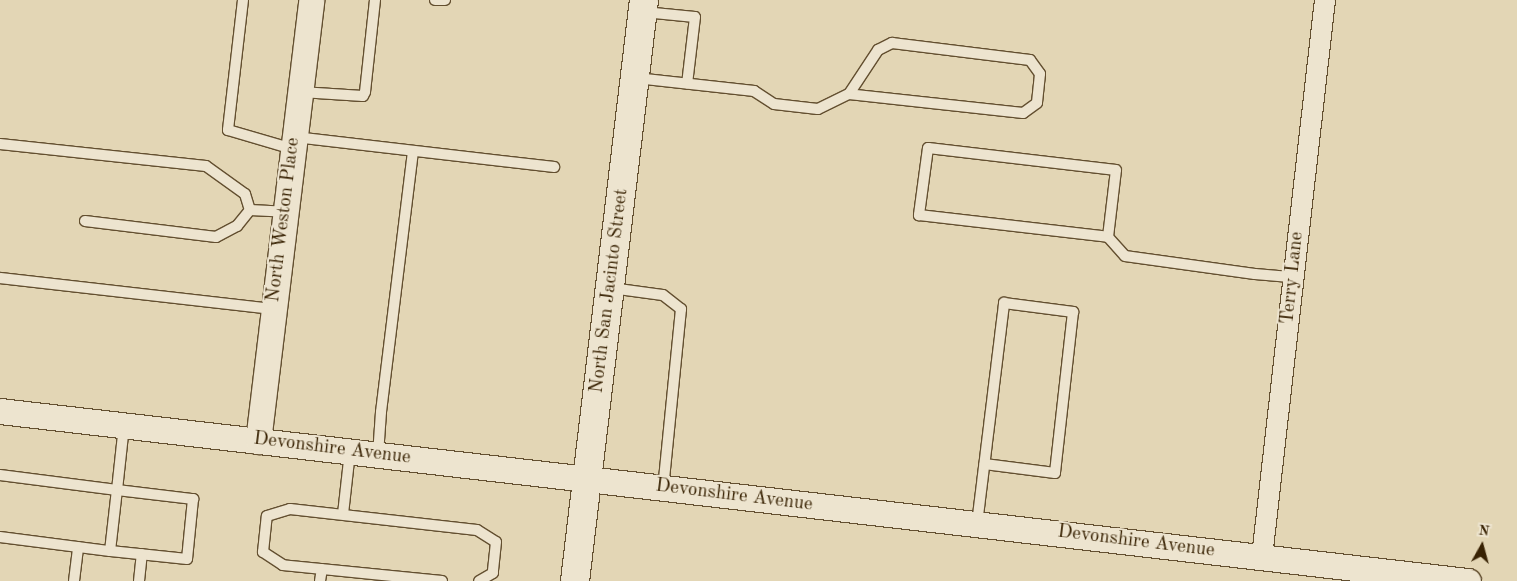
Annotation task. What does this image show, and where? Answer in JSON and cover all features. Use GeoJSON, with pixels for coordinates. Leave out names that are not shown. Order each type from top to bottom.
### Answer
{"type":"FeatureCollection","features":[{"type":"Feature","properties":{"kind":"main road","name":"North San Jacinto Street"},"geometry":{"type":"LineString","coordinates":[[575,581],[643,6]]}},
{"type":"Feature","properties":{"kind":"street","name":"North Weston Place"},"geometry":{"type":"LineString","coordinates":[[258,441],[310,0]]}},
{"type":"Feature","properties":{"kind":"street","name":"Terry Lane"},"geometry":{"type":"LineString","coordinates":[[1262,557],[1325,0]]}},
{"type":"Feature","properties":{"kind":"street","name":"Devonshire Avenue"},"geometry":{"type":"LineString","coordinates":[[0,411],[1262,557],[1389,576],[1468,581]]}},
{"type":"Feature","properties":{"kind":"lane"},"geometry":{"type":"LineString","coordinates":[[243,0],[228,130],[294,143],[413,151],[554,166]]}},
{"type":"Feature","properties":{"kind":"lane"},"geometry":{"type":"LineString","coordinates":[[300,92],[363,96],[375,0]]}},
{"type":"Feature","properties":{"kind":"lane"},"geometry":{"type":"LineString","coordinates":[[435,0],[445,0]]}},
{"type":"Feature","properties":{"kind":"lane"},"geometry":{"type":"LineString","coordinates":[[643,6],[695,17],[687,84]]}},
{"type":"Feature","properties":{"kind":"lane"},"geometry":{"type":"LineString","coordinates":[[635,78],[754,91],[774,104],[818,109],[849,94],[878,50],[892,43],[1030,60],[1040,74],[1037,103],[1023,113],[849,94]]}},
{"type":"Feature","properties":{"kind":"lane"},"geometry":{"type":"LineString","coordinates":[[0,144],[206,166],[245,194],[250,210]]}},
{"type":"Feature","properties":{"kind":"lane"},"geometry":{"type":"LineString","coordinates":[[1108,237],[1116,170],[928,148],[919,216],[1108,237],[1125,256],[1255,274],[1293,277]]}},
{"type":"Feature","properties":{"kind":"lane"},"geometry":{"type":"LineString","coordinates":[[378,454],[381,412],[413,151]]}},
{"type":"Feature","properties":{"kind":"lane"},"geometry":{"type":"LineString","coordinates":[[250,210],[286,212]]}},
{"type":"Feature","properties":{"kind":"lane"},"geometry":{"type":"LineString","coordinates":[[85,221],[216,237],[237,226],[250,210]]}},
{"type":"Feature","properties":{"kind":"lane"},"geometry":{"type":"LineString","coordinates":[[0,278],[274,309]]}},
{"type":"Feature","properties":{"kind":"lane"},"geometry":{"type":"LineString","coordinates":[[610,288],[663,295],[681,309],[663,488]]}},
{"type":"Feature","properties":{"kind":"lane"},"geometry":{"type":"LineString","coordinates":[[977,524],[1004,303],[1073,312],[1055,473],[985,464]]}},
{"type":"Feature","properties":{"kind":"lane"},"geometry":{"type":"LineString","coordinates":[[110,551],[124,425]]}},
{"type":"Feature","properties":{"kind":"lane"},"geometry":{"type":"LineString","coordinates":[[344,514],[350,451]]}},
{"type":"Feature","properties":{"kind":"lane"},"geometry":{"type":"LineString","coordinates":[[0,475],[193,499],[187,560],[0,537]]}},
{"type":"Feature","properties":{"kind":"lane"},"geometry":{"type":"LineString","coordinates":[[442,581],[283,565],[263,552],[267,516],[290,509],[477,530],[496,542],[493,573],[479,581]]}},
{"type":"Feature","properties":{"kind":"lane"},"geometry":{"type":"LineString","coordinates":[[74,581],[78,547]]}},
{"type":"Feature","properties":{"kind":"lane"},"geometry":{"type":"LineString","coordinates":[[139,581],[142,554]]}},
{"type":"Feature","properties":{"kind":"lane"},"geometry":{"type":"LineString","coordinates":[[320,581],[322,569]]}}]}
